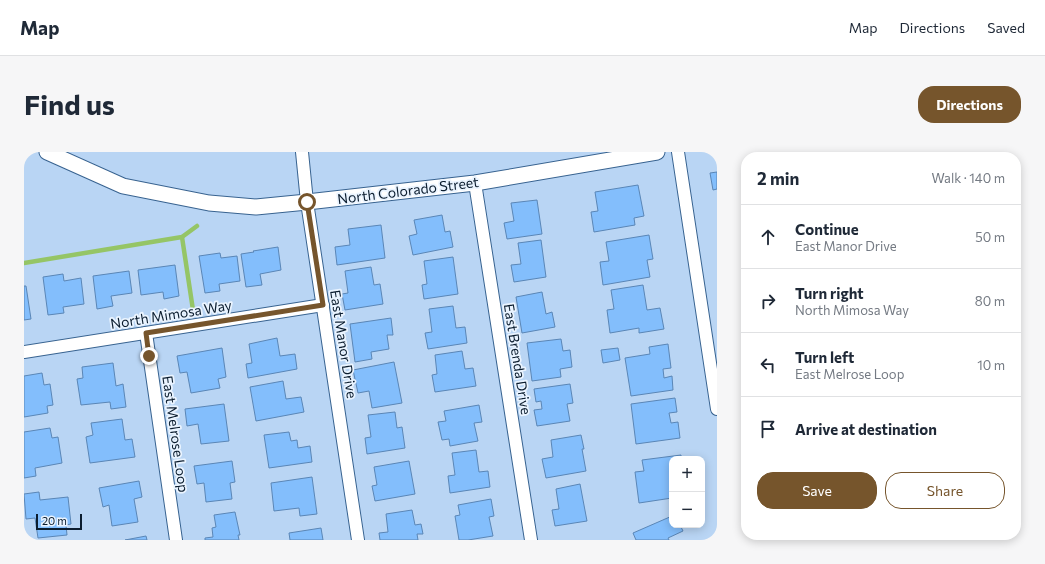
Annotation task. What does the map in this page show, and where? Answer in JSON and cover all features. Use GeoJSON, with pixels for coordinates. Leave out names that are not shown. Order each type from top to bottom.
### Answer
{"type":"FeatureCollection","features":[{"type":"Feature","properties":{"kind":"street","name":"North Colorado Street"},"geometry":{"type":"LineString","coordinates":[[47,152],[123,186],[209,202],[256,207],[475,183],[657,152]]}},
{"type":"Feature","properties":{"kind":"street","name":"East Manor Drive"},"geometry":{"type":"LineString","coordinates":[[302,152],[307,202],[358,540]]}},
{"type":"Feature","properties":{"kind":"street"},"geometry":{"type":"LineString","coordinates":[[678,152],[717,409]]}},
{"type":"Feature","properties":{"kind":"street","name":"East Brenda Drive"},"geometry":{"type":"LineString","coordinates":[[475,183],[531,540]]}},
{"type":"Feature","properties":{"kind":"street","name":"North Mimosa Way"},"geometry":{"type":"LineString","coordinates":[[24,352],[323,305]]}},
{"type":"Feature","properties":{"kind":"street","name":"East Melrose Loop"},"geometry":{"type":"LineString","coordinates":[[146,333],[176,540]]}},
{"type":"Feature","properties":{"kind":"building"},"geometry":{"type":"Polygon","coordinates":[[[717,172],[717,189],[713,190],[710,173],[717,172]]]}},
{"type":"Feature","properties":{"kind":"building"},"geometry":{"type":"Polygon","coordinates":[[[638,185],[644,216],[634,218],[635,225],[594,232],[591,212],[598,211],[595,192],[638,185]]]}},
{"type":"Feature","properties":{"kind":"building"},"geometry":{"type":"Polygon","coordinates":[[[537,200],[542,234],[507,239],[504,223],[514,221],[511,203],[537,200]]]}},
{"type":"Feature","properties":{"kind":"building"},"geometry":{"type":"Polygon","coordinates":[[[442,215],[445,232],[450,231],[453,247],[413,255],[409,236],[417,234],[414,220],[442,215]]]}},
{"type":"Feature","properties":{"kind":"building"},"geometry":{"type":"Polygon","coordinates":[[[381,225],[385,258],[337,265],[335,247],[350,245],[348,229],[381,225]]]}},
{"type":"Feature","properties":{"kind":"building"},"geometry":{"type":"Polygon","coordinates":[[[649,235],[653,259],[647,260],[650,277],[603,285],[600,262],[609,261],[606,242],[649,235]]]}},
{"type":"Feature","properties":{"kind":"building"},"geometry":{"type":"Polygon","coordinates":[[[541,240],[546,277],[514,282],[511,265],[521,264],[518,243],[541,240]]]}},
{"type":"Feature","properties":{"kind":"building"},"geometry":{"type":"Polygon","coordinates":[[[278,247],[281,270],[260,274],[262,285],[246,287],[241,254],[278,247]]]}},
{"type":"Feature","properties":{"kind":"building"},"geometry":{"type":"Polygon","coordinates":[[[220,253],[221,258],[237,256],[240,281],[219,284],[220,291],[205,293],[199,256],[220,253]]]}},
{"type":"Feature","properties":{"kind":"building"},"geometry":{"type":"Polygon","coordinates":[[[453,257],[458,294],[424,299],[422,285],[427,284],[424,261],[453,257]]]}},
{"type":"Feature","properties":{"kind":"building"},"geometry":{"type":"Polygon","coordinates":[[[175,265],[179,296],[164,299],[163,292],[141,295],[138,270],[175,265]]]}},
{"type":"Feature","properties":{"kind":"building"},"geometry":{"type":"Polygon","coordinates":[[[371,267],[374,285],[380,284],[383,304],[345,310],[342,294],[348,293],[345,271],[371,267]]]}},
{"type":"Feature","properties":{"kind":"building"},"geometry":{"type":"Polygon","coordinates":[[[129,271],[132,293],[111,296],[113,306],[97,309],[93,276],[129,271]]]}},
{"type":"Feature","properties":{"kind":"building"},"geometry":{"type":"Polygon","coordinates":[[[63,274],[64,281],[81,278],[84,304],[63,307],[64,313],[48,315],[43,277],[63,274]]]}},
{"type":"Feature","properties":{"kind":"building"},"geometry":{"type":"Polygon","coordinates":[[[643,285],[647,310],[660,308],[664,329],[639,333],[639,328],[610,333],[607,310],[614,309],[611,290],[643,285]]]}},
{"type":"Feature","properties":{"kind":"building"},"geometry":{"type":"Polygon","coordinates":[[[24,286],[26,286],[31,319],[24,320],[24,286]]]}},
{"type":"Feature","properties":{"kind":"building"},"geometry":{"type":"Polygon","coordinates":[[[542,292],[546,314],[552,312],[555,327],[522,333],[516,297],[542,292]]]}},
{"type":"Feature","properties":{"kind":"building"},"geometry":{"type":"Polygon","coordinates":[[[453,306],[456,328],[465,327],[467,343],[428,349],[425,333],[432,332],[429,309],[453,306]]]}},
{"type":"Feature","properties":{"kind":"building"},"geometry":{"type":"Polygon","coordinates":[[[391,318],[393,335],[387,335],[389,349],[371,352],[372,359],[355,362],[350,324],[391,318]]]}},
{"type":"Feature","properties":{"kind":"building"},"geometry":{"type":"Polygon","coordinates":[[[277,338],[280,356],[295,354],[297,369],[248,378],[246,364],[252,363],[249,344],[277,338]]]}},
{"type":"Feature","properties":{"kind":"building"},"geometry":{"type":"Polygon","coordinates":[[[561,339],[563,351],[570,350],[572,367],[560,369],[561,377],[532,381],[527,343],[561,339]]]}},
{"type":"Feature","properties":{"kind":"building"},"geometry":{"type":"Polygon","coordinates":[[[668,344],[671,368],[663,369],[664,378],[672,376],[673,390],[631,396],[625,358],[650,354],[649,347],[668,344]]]}},
{"type":"Feature","properties":{"kind":"building"},"geometry":{"type":"Polygon","coordinates":[[[222,348],[226,377],[218,379],[220,388],[191,393],[187,372],[180,373],[177,356],[222,348]]]}},
{"type":"Feature","properties":{"kind":"building"},"geometry":{"type":"Polygon","coordinates":[[[618,348],[620,360],[603,363],[601,350],[618,348]]]}},
{"type":"Feature","properties":{"kind":"building"},"geometry":{"type":"Polygon","coordinates":[[[462,351],[465,369],[473,368],[476,386],[435,392],[432,375],[437,374],[435,355],[462,351]]]}},
{"type":"Feature","properties":{"kind":"building"},"geometry":{"type":"Polygon","coordinates":[[[394,362],[402,403],[372,408],[369,391],[358,393],[353,370],[394,362]]]}},
{"type":"Feature","properties":{"kind":"building"},"geometry":{"type":"Polygon","coordinates":[[[113,363],[116,386],[123,384],[126,407],[111,409],[110,402],[81,405],[77,379],[83,378],[82,367],[113,363]]]}},
{"type":"Feature","properties":{"kind":"building"},"geometry":{"type":"Polygon","coordinates":[[[42,373],[44,385],[50,384],[53,405],[47,406],[48,413],[24,417],[24,376],[42,373]]]}},
{"type":"Feature","properties":{"kind":"building"},"geometry":{"type":"Polygon","coordinates":[[[283,381],[286,399],[301,397],[304,412],[256,421],[250,387],[283,381]]]}},
{"type":"Feature","properties":{"kind":"building"},"geometry":{"type":"Polygon","coordinates":[[[570,384],[573,403],[567,404],[570,421],[537,426],[534,410],[542,409],[541,401],[536,402],[534,389],[570,384]]]}},
{"type":"Feature","properties":{"kind":"building"},"geometry":{"type":"Polygon","coordinates":[[[675,398],[677,412],[669,413],[671,423],[678,422],[680,438],[636,444],[631,404],[675,398]]]}},
{"type":"Feature","properties":{"kind":"building"},"geometry":{"type":"Polygon","coordinates":[[[224,404],[229,441],[201,444],[198,424],[187,426],[185,409],[224,404]]]}},
{"type":"Feature","properties":{"kind":"building"},"geometry":{"type":"Polygon","coordinates":[[[479,405],[482,422],[474,423],[478,441],[450,446],[449,439],[442,440],[438,422],[446,421],[444,411],[479,405]]]}},
{"type":"Feature","properties":{"kind":"building"},"geometry":{"type":"Polygon","coordinates":[[[395,412],[397,428],[402,427],[405,448],[367,454],[365,438],[371,437],[368,415],[395,412]]]}},
{"type":"Feature","properties":{"kind":"building"},"geometry":{"type":"Polygon","coordinates":[[[122,419],[125,440],[132,439],[135,457],[90,463],[86,437],[93,435],[91,423],[122,419]]]}},
{"type":"Feature","properties":{"kind":"building"},"geometry":{"type":"Polygon","coordinates":[[[50,428],[52,438],[58,437],[62,463],[35,468],[36,476],[24,478],[24,432],[50,428]]]}},
{"type":"Feature","properties":{"kind":"building"},"geometry":{"type":"Polygon","coordinates":[[[289,432],[291,441],[297,440],[298,448],[310,446],[312,462],[269,468],[264,435],[289,432]]]}},
{"type":"Feature","properties":{"kind":"building"},"geometry":{"type":"Polygon","coordinates":[[[581,435],[586,471],[546,478],[542,459],[553,457],[551,440],[581,435]]]}},
{"type":"Feature","properties":{"kind":"building"},"geometry":{"type":"Polygon","coordinates":[[[476,450],[479,472],[488,471],[490,487],[450,493],[448,476],[455,475],[452,453],[476,450]]]}},
{"type":"Feature","properties":{"kind":"building"},"geometry":{"type":"Polygon","coordinates":[[[669,457],[669,498],[639,503],[635,472],[644,471],[642,460],[669,457]]]}},
{"type":"Feature","properties":{"kind":"building"},"geometry":{"type":"Polygon","coordinates":[[[232,461],[235,482],[230,483],[232,499],[206,502],[204,483],[197,484],[194,466],[232,461]]]}},
{"type":"Feature","properties":{"kind":"building"},"geometry":{"type":"Polygon","coordinates":[[[409,461],[415,494],[375,501],[372,486],[377,485],[374,467],[409,461]]]}},
{"type":"Feature","properties":{"kind":"building"},"geometry":{"type":"Polygon","coordinates":[[[312,477],[317,514],[300,516],[299,508],[274,511],[271,483],[312,477]]]}},
{"type":"Feature","properties":{"kind":"building"},"geometry":{"type":"Polygon","coordinates":[[[139,481],[142,497],[134,499],[138,522],[112,526],[109,505],[103,507],[99,488],[139,481]]]}},
{"type":"Feature","properties":{"kind":"building"},"geometry":{"type":"Polygon","coordinates":[[[580,484],[587,521],[555,526],[552,510],[559,509],[556,489],[580,484]]]}},
{"type":"Feature","properties":{"kind":"building"},"geometry":{"type":"Polygon","coordinates":[[[39,492],[40,500],[68,497],[71,524],[66,525],[67,535],[38,538],[35,518],[26,519],[24,494],[39,492]]]}},
{"type":"Feature","properties":{"kind":"building"},"geometry":{"type":"Polygon","coordinates":[[[491,499],[494,516],[489,517],[493,536],[459,540],[455,516],[460,515],[458,505],[491,499]]]}},
{"type":"Feature","properties":{"kind":"building"},"geometry":{"type":"Polygon","coordinates":[[[412,510],[415,525],[421,524],[423,534],[417,534],[418,540],[380,540],[379,533],[388,532],[386,514],[412,510]]]}},
{"type":"Feature","properties":{"kind":"building"},"geometry":{"type":"Polygon","coordinates":[[[235,512],[240,535],[238,535],[239,540],[205,540],[205,538],[213,537],[212,528],[216,527],[214,515],[235,512]]]}},
{"type":"Feature","properties":{"kind":"building"},"geometry":{"type":"Polygon","coordinates":[[[669,517],[669,528],[682,528],[683,531],[668,538],[669,540],[636,540],[633,533],[669,517]]]}},
{"type":"Feature","properties":{"kind":"building"},"geometry":{"type":"Polygon","coordinates":[[[321,528],[323,540],[290,540],[289,533],[321,528]]]}},
{"type":"Feature","properties":{"kind":"building"},"geometry":{"type":"Polygon","coordinates":[[[146,536],[147,540],[125,540],[146,536]]]}},
{"type":"Feature","properties":{"kind":"waterway"},"geometry":{"type":"LineString","coordinates":[[24,263],[182,237],[197,226]]}},
{"type":"Feature","properties":{"kind":"waterway"},"geometry":{"type":"LineString","coordinates":[[182,237],[193,310]]}},
{"type":"Feature","properties":{"kind":"route"},"geometry":{"type":"LineString","coordinates":[[149,356],[146,333],[323,305],[307,202]]}}]}
